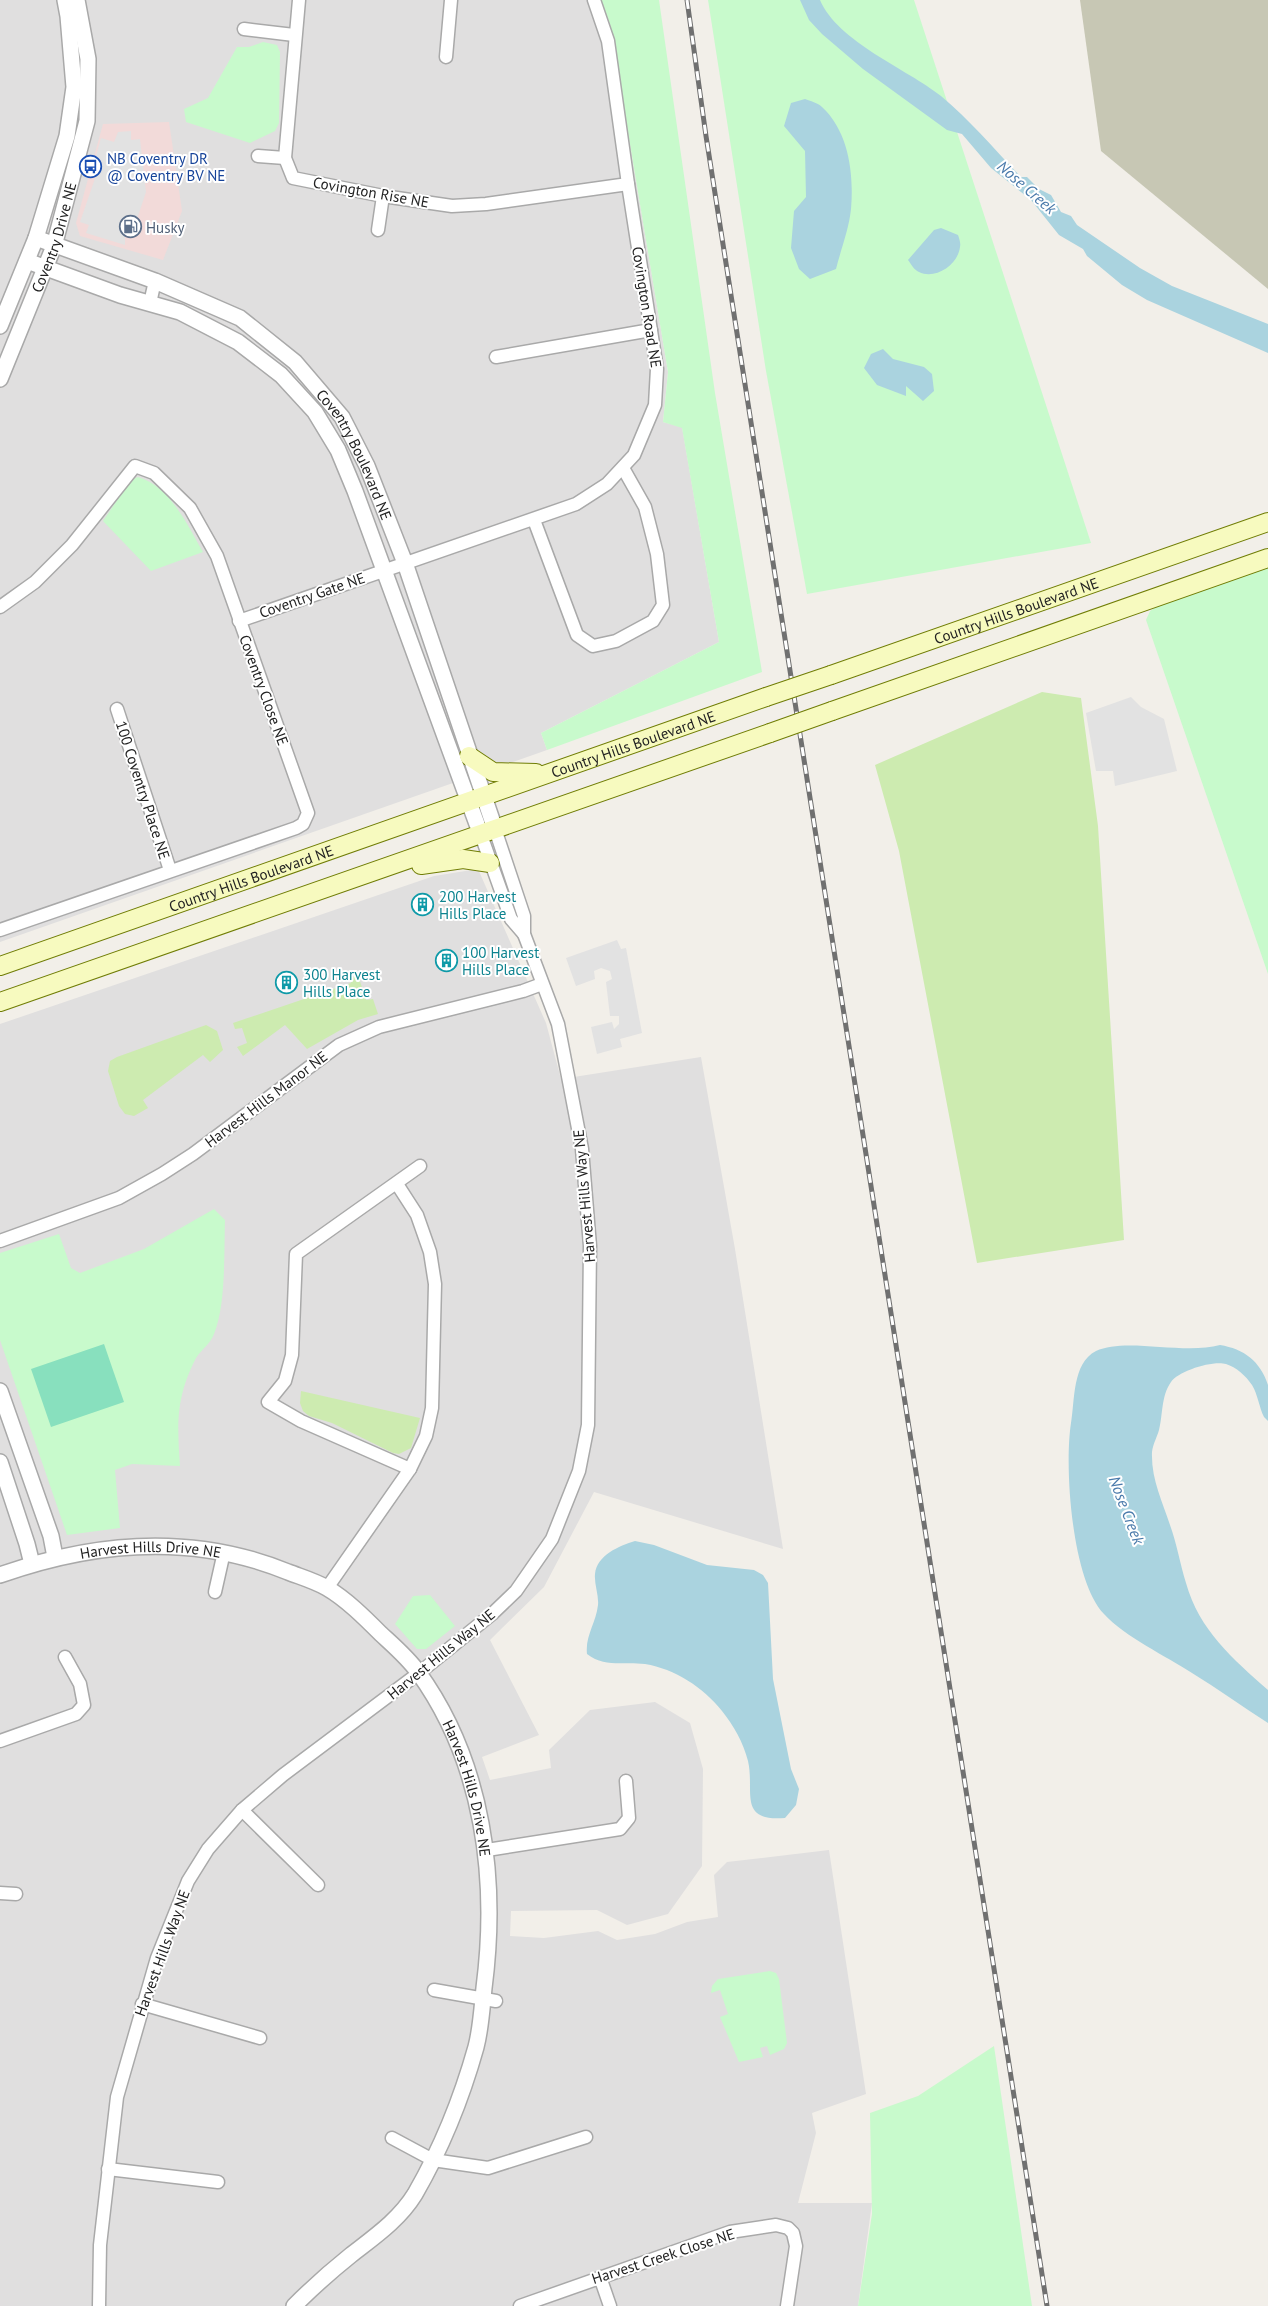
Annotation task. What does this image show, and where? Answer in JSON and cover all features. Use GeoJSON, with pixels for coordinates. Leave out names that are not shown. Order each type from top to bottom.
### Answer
{"type":"FeatureCollection","features":[{"type":"Feature","properties":{"kind":"main road","name":"Country Hills Boulevard NE"},"geometry":{"type":"LineString","coordinates":[[0,966],[1268,522]]}},
{"type":"Feature","properties":{"kind":"main road"},"geometry":{"type":"LineString","coordinates":[[0,1002],[1268,558]]}},
{"type":"Feature","properties":{"kind":"main road"},"geometry":{"type":"LineString","coordinates":[[469,756],[493,772],[508,774],[554,772]]}},
{"type":"Feature","properties":{"kind":"main road"},"geometry":{"type":"LineString","coordinates":[[361,877],[464,859],[490,862]]}},
{"type":"Feature","properties":{"kind":"street","name":"Coventry Drive NE"},"geometry":{"type":"LineString","coordinates":[[0,326],[36,238],[67,136],[74,87],[65,0]]}},
{"type":"Feature","properties":{"kind":"street","name":"Coventry Drive NE"},"geometry":{"type":"LineString","coordinates":[[0,379],[54,246],[87,121],[88,59],[77,0]]}},
{"type":"Feature","properties":{"kind":"street"},"geometry":{"type":"LineString","coordinates":[[258,156],[285,158],[294,35],[299,0]]}},
{"type":"Feature","properties":{"kind":"street"},"geometry":{"type":"LineString","coordinates":[[446,56],[451,0]]}},
{"type":"Feature","properties":{"kind":"street","name":"Covington Road NE"},"geometry":{"type":"LineString","coordinates":[[385,570],[576,504],[607,484],[634,455],[655,405],[657,369],[608,41],[594,0]]}},
{"type":"Feature","properties":{"kind":"street"},"geometry":{"type":"LineString","coordinates":[[244,29],[294,35]]}},
{"type":"Feature","properties":{"kind":"street"},"geometry":{"type":"LineString","coordinates":[[67,136],[82,140]]}},
{"type":"Feature","properties":{"kind":"street","name":"Covington Rise NE"},"geometry":{"type":"LineString","coordinates":[[285,158],[293,178],[383,196],[452,206],[628,184]]}},
{"type":"Feature","properties":{"kind":"street"},"geometry":{"type":"LineString","coordinates":[[378,230],[383,196]]}},
{"type":"Feature","properties":{"kind":"street","name":"Coventry Boulevard NE"},"geometry":{"type":"LineString","coordinates":[[36,238],[155,281],[240,318],[295,362],[342,417],[367,466],[405,564],[469,756],[475,800]]}},
{"type":"Feature","properties":{"kind":"street","name":"Coventry Boulevard NE"},"geometry":{"type":"LineString","coordinates":[[27,261],[180,312],[238,342],[281,375],[315,412],[338,450],[488,832]]}},
{"type":"Feature","properties":{"kind":"street"},"geometry":{"type":"LineString","coordinates":[[150,303],[155,281]]}},
{"type":"Feature","properties":{"kind":"street"},"geometry":{"type":"LineString","coordinates":[[496,356],[651,330]]}},
{"type":"Feature","properties":{"kind":"street","name":"Coventry Close NE"},"geometry":{"type":"LineString","coordinates":[[0,607],[36,582],[72,545],[135,466],[154,473],[190,508],[217,556],[308,813],[306,819],[296,828],[0,930]]}},
{"type":"Feature","properties":{"kind":"street"},"geometry":{"type":"LineString","coordinates":[[534,520],[577,635],[593,646],[616,641],[653,621],[663,605],[657,554],[644,507],[623,468]]}},
{"type":"Feature","properties":{"kind":"street","name":"Coventry Gate NE"},"geometry":{"type":"LineString","coordinates":[[239,621],[385,570]]}},
{"type":"Feature","properties":{"kind":"street","name":"100 Coventry Place NE"},"geometry":{"type":"LineString","coordinates":[[117,709],[170,870]]}},
{"type":"Feature","properties":{"kind":"street","name":"Harvest Hills Way NE"},"geometry":{"type":"LineString","coordinates":[[488,832],[490,862],[511,919],[524,934]]}},
{"type":"Feature","properties":{"kind":"street","name":"Harvest Hills Way NE"},"geometry":{"type":"LineString","coordinates":[[99,2306],[100,2245],[117,2097],[142,2004],[157,1958],[188,1881],[208,1849],[242,1810],[311,1753],[419,1673],[492,1614],[516,1591],[552,1539],[579,1471],[588,1425],[590,1246],[582,1149],[558,1024],[524,934],[524,916],[488,832]]}},
{"type":"Feature","properties":{"kind":"street","name":"Harvest Hills Manor NE"},"geometry":{"type":"LineString","coordinates":[[0,1240],[119,1198],[162,1174],[194,1154],[339,1045],[379,1027],[523,991],[542,984]]}},
{"type":"Feature","properties":{"kind":"street"},"geometry":{"type":"LineString","coordinates":[[410,1469],[301,1421],[268,1402],[285,1381],[292,1355],[296,1254],[420,1166]]}},
{"type":"Feature","properties":{"kind":"street"},"geometry":{"type":"LineString","coordinates":[[327,1588],[410,1469],[426,1436],[432,1408],[435,1284],[430,1252],[418,1215],[397,1184]]}},
{"type":"Feature","properties":{"kind":"street"},"geometry":{"type":"LineString","coordinates":[[0,1390],[51,1536],[55,1557]]}},
{"type":"Feature","properties":{"kind":"street"},"geometry":{"type":"LineString","coordinates":[[0,1462],[28,1544],[32,1564]]}},
{"type":"Feature","properties":{"kind":"street","name":"Harvest Hills Drive NE"},"geometry":{"type":"LineString","coordinates":[[0,1575],[55,1557],[132,1546],[186,1547],[224,1552],[261,1561],[327,1588],[368,1621],[419,1673],[452,1729],[470,1775],[487,1850],[490,2000],[464,2084],[433,2160],[413,2197],[385,2229],[311,2288],[294,2306]]}},
{"type":"Feature","properties":{"kind":"street"},"geometry":{"type":"LineString","coordinates":[[215,1592],[224,1552]]}},
{"type":"Feature","properties":{"kind":"street"},"geometry":{"type":"LineString","coordinates":[[0,1741],[76,1714],[84,1705],[80,1684],[65,1657]]}},
{"type":"Feature","properties":{"kind":"street"},"geometry":{"type":"LineString","coordinates":[[487,1850],[620,1829],[629,1818],[626,1781]]}},
{"type":"Feature","properties":{"kind":"street"},"geometry":{"type":"LineString","coordinates":[[242,1810],[318,1885]]}},
{"type":"Feature","properties":{"kind":"street"},"geometry":{"type":"LineString","coordinates":[[0,1893],[16,1894]]}},
{"type":"Feature","properties":{"kind":"street"},"geometry":{"type":"LineString","coordinates":[[434,1990],[490,2000]]}},
{"type":"Feature","properties":{"kind":"street"},"geometry":{"type":"LineString","coordinates":[[142,2004],[260,2038]]}},
{"type":"Feature","properties":{"kind":"street"},"geometry":{"type":"LineString","coordinates":[[392,2138],[433,2160],[488,2168],[586,2136]]}},
{"type":"Feature","properties":{"kind":"street"},"geometry":{"type":"LineString","coordinates":[[108,2169],[218,2182]]}},
{"type":"Feature","properties":{"kind":"street","name":"Harvest Creek Close NE"},"geometry":{"type":"LineString","coordinates":[[520,2306],[730,2232],[782,2226],[793,2233],[796,2246],[787,2306]]}},
{"type":"Feature","properties":{"kind":"street"},"geometry":{"type":"LineString","coordinates":[[600,2277],[610,2306]]}},
{"type":"Feature","properties":{"kind":"shaded area"},"geometry":{"type":"Polygon","coordinates":[[[0,0],[601,0],[610,24],[668,372],[663,422],[682,427],[719,642],[541,733],[547,750],[0,942],[0,0]]]}},
{"type":"Feature","properties":{"kind":"shaded area"},"geometry":{"type":"Polygon","coordinates":[[[1080,0],[1268,0],[1268,289],[1101,151],[1080,0]]]}},
{"type":"Feature","properties":{"kind":"shaded area"},"geometry":{"type":"Polygon","coordinates":[[[169,122],[182,211],[163,260],[80,236],[76,223],[103,124],[169,122]]]}},
{"type":"Feature","properties":{"kind":"shaded area"},"geometry":{"type":"Polygon","coordinates":[[[131,131],[131,140],[140,139],[146,192],[137,219],[125,225],[125,245],[86,233],[89,225],[80,222],[101,161],[95,159],[101,138],[114,142],[118,132],[131,131]]]}},
{"type":"Feature","properties":{"kind":"shaded area"},"geometry":{"type":"Polygon","coordinates":[[[1131,697],[1141,707],[1164,719],[1177,771],[1115,786],[1113,771],[1096,771],[1086,713],[1131,697]]]}},
{"type":"Feature","properties":{"kind":"shaded area"},"geometry":{"type":"Polygon","coordinates":[[[478,869],[546,1023],[561,1079],[701,1057],[735,1249],[783,1549],[594,1492],[544,1587],[490,1640],[539,1735],[482,1757],[490,1780],[551,1768],[549,1750],[590,1710],[655,1702],[690,1723],[703,1769],[702,1866],[668,1914],[627,1925],[597,1910],[511,1911],[510,1936],[544,1938],[598,1931],[617,1940],[655,1934],[687,1922],[718,1917],[714,1875],[727,1862],[829,1850],[866,2094],[812,2113],[816,2133],[798,2203],[872,2203],[858,2306],[0,2306],[0,1024],[434,876],[478,869]]]}},
{"type":"Feature","properties":{"kind":"shaded area"},"geometry":{"type":"Polygon","coordinates":[[[617,940],[621,949],[626,948],[642,1033],[620,1039],[622,1047],[597,1054],[591,1027],[612,1022],[614,1029],[619,1024],[619,1016],[610,1016],[606,982],[612,979],[610,971],[601,968],[594,971],[595,979],[576,986],[566,958],[617,940]]]}},
{"type":"Feature","properties":{"kind":"green space"},"geometry":{"type":"Polygon","coordinates":[[[601,0],[659,0],[715,393],[762,672],[547,750],[541,733],[719,642],[682,428],[663,422],[668,372],[610,24],[601,0]]]}},
{"type":"Feature","properties":{"kind":"green space"},"geometry":{"type":"Polygon","coordinates":[[[708,0],[914,0],[1091,543],[807,594],[766,371],[708,0]]]}},
{"type":"Feature","properties":{"kind":"green space"},"geometry":{"type":"Polygon","coordinates":[[[263,42],[277,45],[280,52],[279,123],[275,131],[250,143],[186,122],[184,109],[208,98],[237,47],[249,47],[263,42]]]}},
{"type":"Feature","properties":{"kind":"green space"},"geometry":{"type":"Polygon","coordinates":[[[138,477],[160,489],[169,498],[184,519],[203,552],[151,571],[103,521],[131,480],[138,477]]]}},
{"type":"Feature","properties":{"kind":"green space"},"geometry":{"type":"Polygon","coordinates":[[[1268,566],[1268,974],[1146,620],[1150,611],[1159,605],[1268,566]]]}},
{"type":"Feature","properties":{"kind":"green space"},"geometry":{"type":"Polygon","coordinates":[[[1042,692],[1081,698],[1098,826],[1124,1240],[977,1263],[899,851],[875,765],[1042,692]]]}},
{"type":"Feature","properties":{"kind":"green space"},"geometry":{"type":"Polygon","coordinates":[[[358,975],[366,1000],[373,999],[378,1014],[358,1020],[307,1049],[285,1025],[243,1056],[237,1047],[247,1043],[242,1028],[235,1029],[233,1023],[351,983],[350,978],[358,975]]]}},
{"type":"Feature","properties":{"kind":"green space"},"geometry":{"type":"Polygon","coordinates":[[[206,1025],[217,1031],[223,1050],[210,1062],[203,1055],[143,1100],[148,1108],[134,1116],[125,1114],[119,1106],[108,1071],[110,1061],[206,1025]]]}},
{"type":"Feature","properties":{"kind":"green space"},"geometry":{"type":"Polygon","coordinates":[[[214,1209],[225,1220],[224,1278],[221,1309],[213,1337],[196,1358],[189,1372],[181,1398],[178,1423],[180,1466],[132,1464],[115,1470],[120,1528],[67,1535],[0,1340],[0,1253],[59,1234],[71,1268],[80,1273],[144,1249],[214,1209]]]}},
{"type":"Feature","properties":{"kind":"green space"},"geometry":{"type":"Polygon","coordinates":[[[104,1344],[124,1402],[51,1427],[31,1369],[104,1344]]]}},
{"type":"Feature","properties":{"kind":"green space"},"geometry":{"type":"Polygon","coordinates":[[[301,1391],[420,1418],[411,1448],[399,1454],[393,1453],[332,1423],[309,1416],[303,1411],[300,1403],[301,1391]]]}},
{"type":"Feature","properties":{"kind":"green space"},"geometry":{"type":"Polygon","coordinates":[[[430,1595],[455,1626],[426,1649],[417,1649],[395,1624],[413,1596],[430,1595]]]}},
{"type":"Feature","properties":{"kind":"green space"},"geometry":{"type":"Polygon","coordinates":[[[770,1971],[776,1973],[779,1979],[787,2043],[784,2049],[770,2055],[767,2046],[760,2048],[763,2057],[739,2062],[720,2017],[728,2014],[720,1990],[711,1993],[712,1986],[718,1979],[770,1971]]]}},
{"type":"Feature","properties":{"kind":"green space"},"geometry":{"type":"Polygon","coordinates":[[[994,2046],[1032,2306],[858,2306],[872,2214],[870,2113],[918,2096],[994,2046]]]}},
{"type":"Feature","properties":{"kind":"water","name":"Nose Creek"},"geometry":{"type":"Polygon","coordinates":[[[800,0],[820,0],[829,15],[857,42],[941,96],[972,125],[1021,177],[1027,177],[1039,189],[1051,195],[1061,212],[1071,216],[1077,225],[1140,268],[1172,286],[1268,324],[1268,353],[1147,300],[1122,285],[1087,256],[1083,249],[1059,235],[1031,200],[991,168],[962,134],[947,130],[863,69],[822,34],[809,20],[800,0]]]}},
{"type":"Feature","properties":{"kind":"water"},"geometry":{"type":"Polygon","coordinates":[[[805,99],[822,107],[838,129],[848,154],[852,182],[850,216],[836,269],[810,279],[799,269],[791,248],[794,211],[806,197],[805,151],[784,126],[791,103],[805,99]]]}},
{"type":"Feature","properties":{"kind":"water"},"geometry":{"type":"Polygon","coordinates":[[[941,228],[958,235],[960,245],[955,260],[945,269],[932,274],[917,271],[908,260],[934,230],[941,228]]]}},
{"type":"Feature","properties":{"kind":"water"},"geometry":{"type":"Polygon","coordinates":[[[883,349],[893,359],[924,367],[932,374],[934,391],[923,401],[906,386],[906,396],[877,385],[864,368],[871,354],[883,349]]]}},
{"type":"Feature","properties":{"kind":"water","name":"Nose Creek"},"geometry":{"type":"Polygon","coordinates":[[[1220,1345],[1244,1353],[1260,1369],[1268,1385],[1268,1421],[1262,1413],[1252,1385],[1244,1375],[1233,1367],[1220,1363],[1188,1370],[1171,1382],[1165,1393],[1159,1430],[1152,1452],[1153,1471],[1192,1600],[1208,1629],[1230,1655],[1268,1690],[1268,1723],[1202,1679],[1123,1631],[1104,1614],[1093,1598],[1084,1577],[1073,1523],[1070,1495],[1069,1443],[1076,1383],[1083,1364],[1088,1357],[1096,1351],[1108,1347],[1205,1348],[1220,1345]]]}},
{"type":"Feature","properties":{"kind":"water"},"geometry":{"type":"Polygon","coordinates":[[[635,1541],[654,1545],[707,1565],[754,1570],[763,1575],[768,1583],[773,1679],[791,1769],[799,1789],[796,1805],[785,1818],[770,1818],[760,1815],[754,1810],[750,1793],[750,1772],[744,1747],[738,1734],[726,1717],[706,1694],[688,1680],[656,1666],[637,1663],[607,1663],[587,1654],[589,1635],[598,1605],[595,1578],[597,1567],[610,1552],[635,1541]]]}},
{"type":"Feature","properties":{"kind":"railway"},"geometry":{"type":"LineString","coordinates":[[687,0],[706,136],[1047,2306]]}},
{"type":"Feature","properties":{"kind":"place","name":"NB Coventry DR @ Coventry BV NE"},"geometry":{"type":"Point","coordinates":[91,167]}},
{"type":"Feature","properties":{"kind":"place","name":"Husky"},"geometry":{"type":"Point","coordinates":[130,227]}},
{"type":"Feature","properties":{"kind":"place","name":"200 Harvest Hills Place"},"geometry":{"type":"Point","coordinates":[423,905]}},
{"type":"Feature","properties":{"kind":"place","name":"100 Harvest Hills Place"},"geometry":{"type":"Point","coordinates":[446,961]}},
{"type":"Feature","properties":{"kind":"place","name":"300 Harvest Hills Place"},"geometry":{"type":"Point","coordinates":[287,983]}}]}
